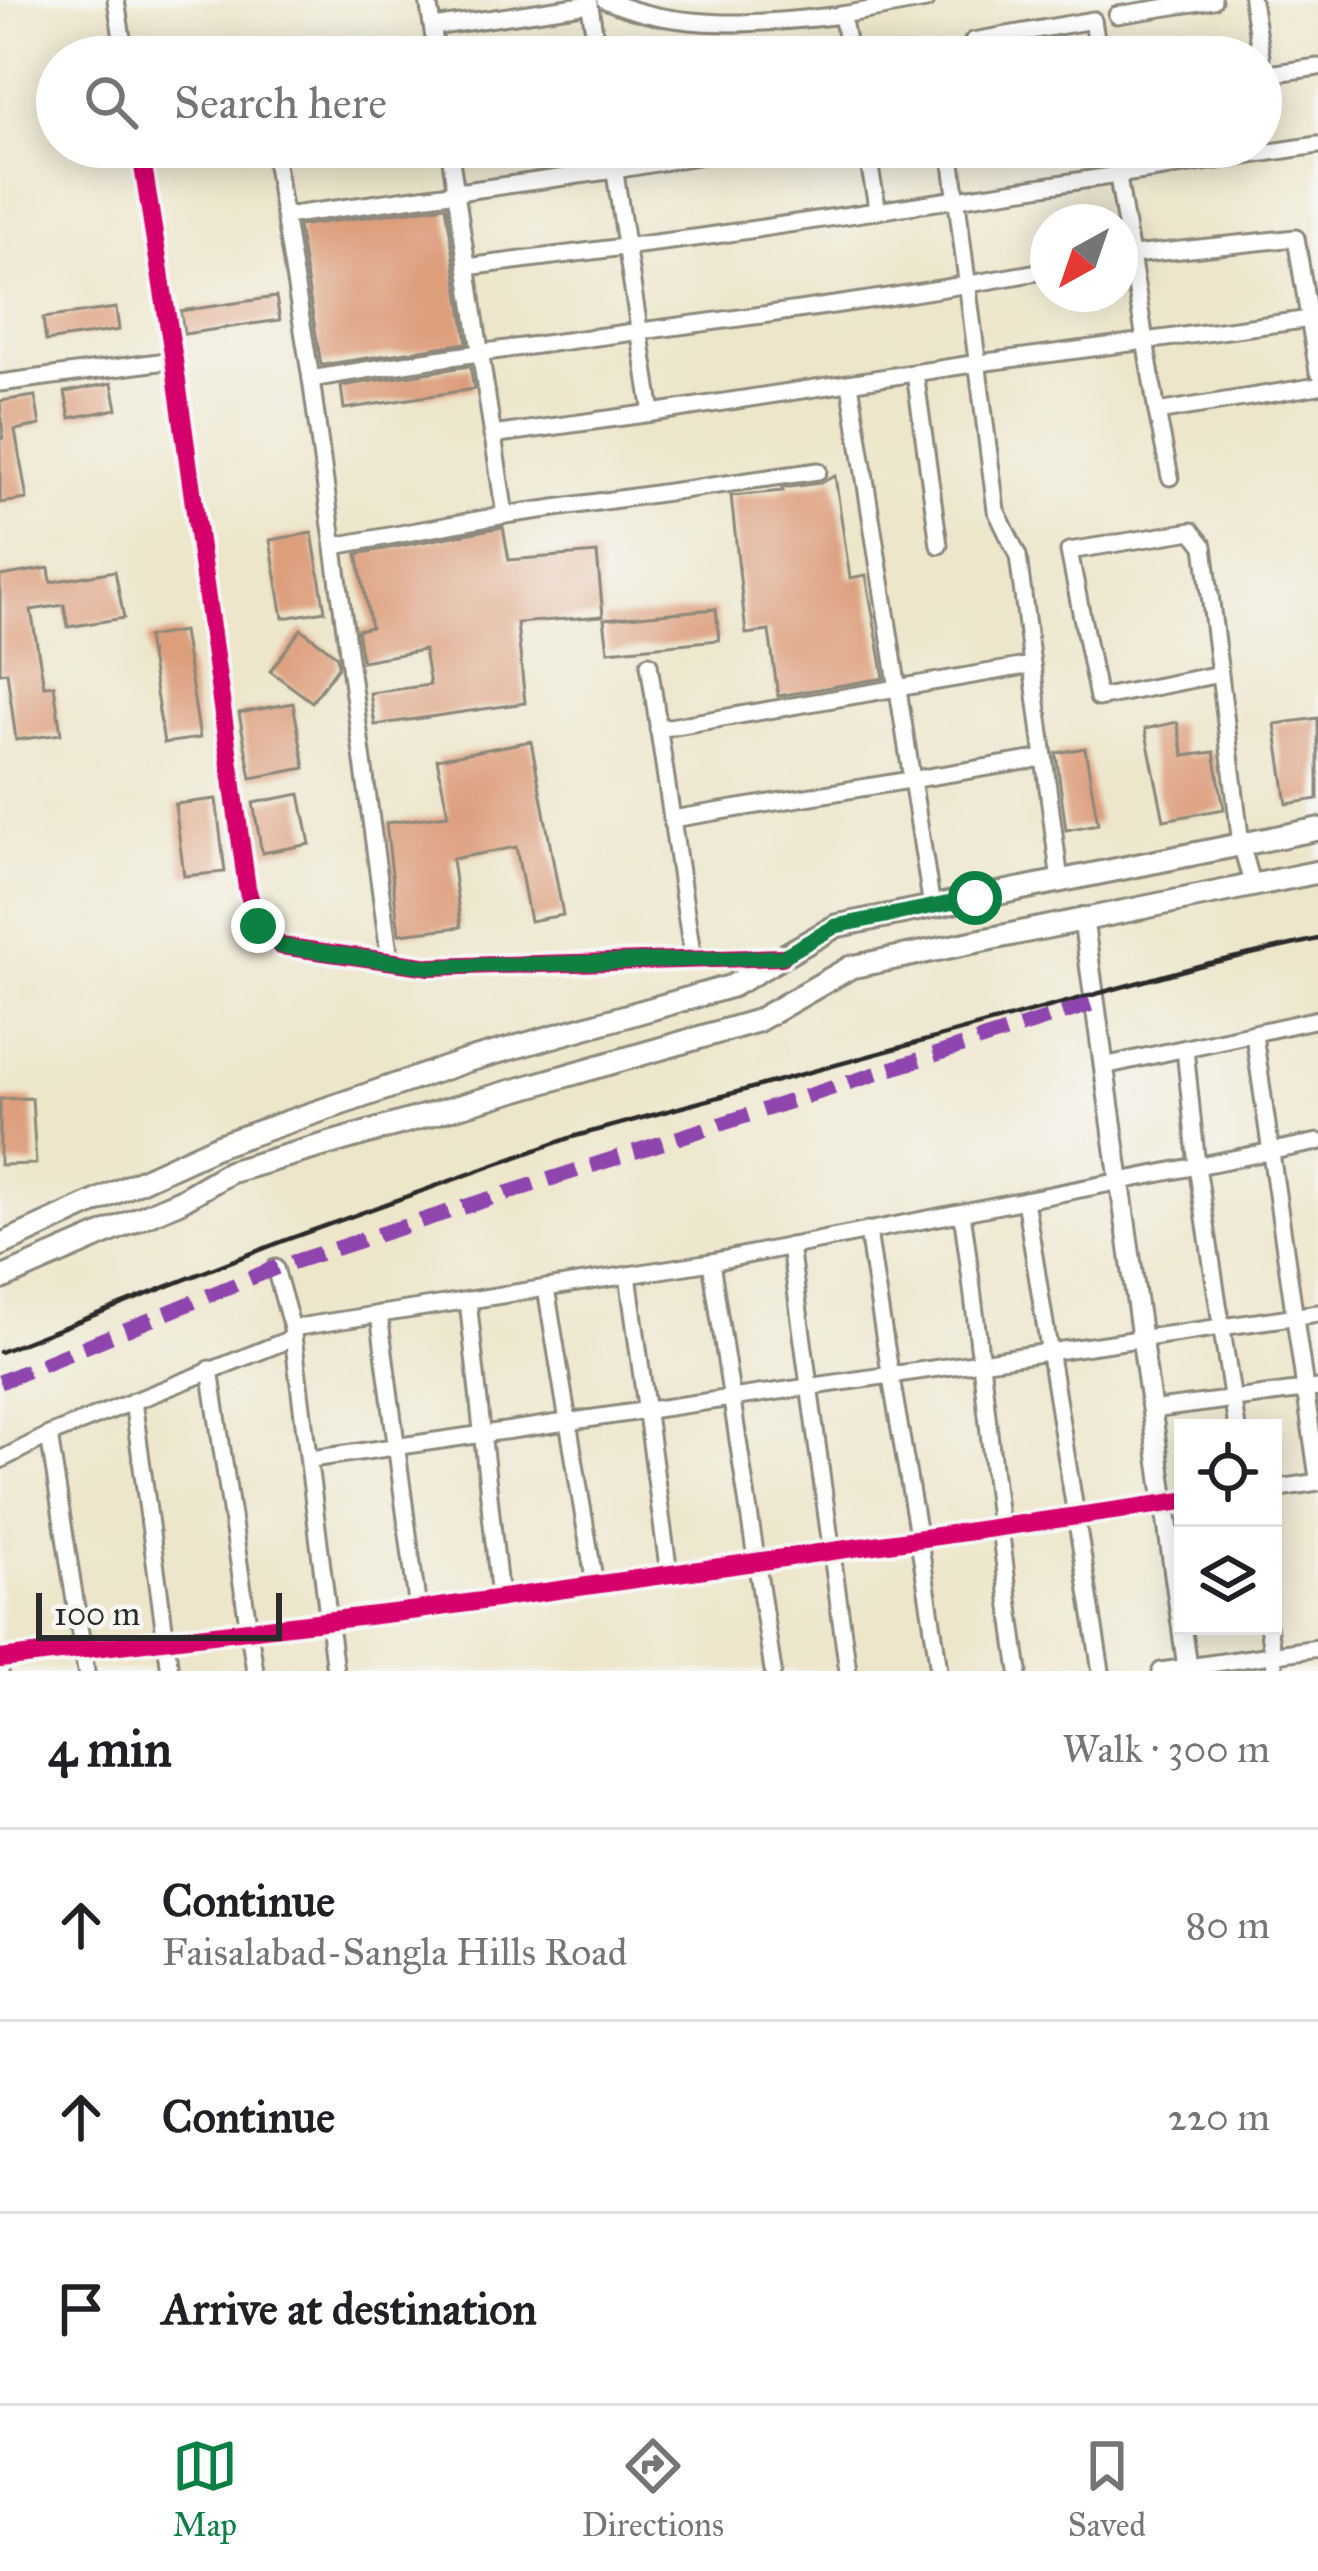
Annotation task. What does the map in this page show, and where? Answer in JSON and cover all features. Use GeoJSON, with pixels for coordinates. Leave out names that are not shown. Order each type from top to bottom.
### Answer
{"type":"FeatureCollection","features":[{"type":"Feature","properties":{"kind":"main road"},"geometry":{"type":"LineString","coordinates":[[0,1245],[220,1145],[466,1061],[732,986],[836,926],[1318,829]]}},
{"type":"Feature","properties":{"kind":"main road"},"geometry":{"type":"LineString","coordinates":[[1239,845],[1250,886]]}},
{"type":"Feature","properties":{"kind":"main road"},"geometry":{"type":"LineString","coordinates":[[0,1280],[179,1201],[230,1172],[757,1022],[851,967],[1318,872]]}},
{"type":"Feature","properties":{"kind":"main road"},"geometry":{"type":"LineString","coordinates":[[975,898],[982,938]]}},
{"type":"Feature","properties":{"kind":"street"},"geometry":{"type":"LineString","coordinates":[[116,0],[122,36]]}},
{"type":"Feature","properties":{"kind":"street"},"geometry":{"type":"LineString","coordinates":[[428,0],[434,36]]}},
{"type":"Feature","properties":{"kind":"street"},"geometry":{"type":"LineString","coordinates":[[433,27],[594,1],[646,15],[754,25],[926,0]]}},
{"type":"Feature","properties":{"kind":"street"},"geometry":{"type":"LineString","coordinates":[[1117,15],[1213,0]]}},
{"type":"Feature","properties":{"kind":"street"},"geometry":{"type":"LineString","coordinates":[[1252,0],[1257,36]]}},
{"type":"Feature","properties":{"kind":"street"},"geometry":{"type":"LineString","coordinates":[[594,1],[596,36]]}},
{"type":"Feature","properties":{"kind":"street"},"geometry":{"type":"LineString","coordinates":[[842,15],[846,36]]}},
{"type":"Feature","properties":{"kind":"street"},"geometry":{"type":"LineString","coordinates":[[1002,36],[1093,20],[1096,36]]}},
{"type":"Feature","properties":{"kind":"street"},"geometry":{"type":"LineString","coordinates":[[1282,66],[1318,67]]}},
{"type":"Feature","properties":{"kind":"street"},"geometry":{"type":"LineString","coordinates":[[1282,152],[1318,146]]}},
{"type":"Feature","properties":{"kind":"street"},"geometry":{"type":"LineString","coordinates":[[143,168],[247,888],[258,926],[280,946],[430,967],[782,957]]}},
{"type":"Feature","properties":{"kind":"street"},"geometry":{"type":"LineString","coordinates":[[277,168],[311,379],[390,961]]}},
{"type":"Feature","properties":{"kind":"street"},"geometry":{"type":"LineString","coordinates":[[451,168],[505,515]]}},
{"type":"Feature","properties":{"kind":"street"},"geometry":{"type":"LineString","coordinates":[[285,216],[627,168]]}},
{"type":"Feature","properties":{"kind":"street"},"geometry":{"type":"LineString","coordinates":[[870,168],[878,211]]}},
{"type":"Feature","properties":{"kind":"street"},"geometry":{"type":"LineString","coordinates":[[953,168],[996,510],[1018,556],[1060,881]]}},
{"type":"Feature","properties":{"kind":"street"},"geometry":{"type":"LineString","coordinates":[[1116,168],[1120,204]]}},
{"type":"Feature","properties":{"kind":"street"},"geometry":{"type":"LineString","coordinates":[[467,267],[1176,168]]}},
{"type":"Feature","properties":{"kind":"street"},"geometry":{"type":"LineString","coordinates":[[615,170],[652,413]]}},
{"type":"Feature","properties":{"kind":"street"},"geometry":{"type":"LineString","coordinates":[[1138,255],[1296,238],[1314,319],[1318,372]]}},
{"type":"Feature","properties":{"kind":"street"},"geometry":{"type":"LineString","coordinates":[[311,379],[478,350],[640,332],[1030,273]]}},
{"type":"Feature","properties":{"kind":"street"},"geometry":{"type":"LineString","coordinates":[[1138,306],[1170,477]]}},
{"type":"Feature","properties":{"kind":"street"},"geometry":{"type":"LineString","coordinates":[[492,435],[1314,319]]}},
{"type":"Feature","properties":{"kind":"street"},"geometry":{"type":"LineString","coordinates":[[0,383],[174,360]]}},
{"type":"Feature","properties":{"kind":"street"},"geometry":{"type":"LineString","coordinates":[[915,373],[939,544]]}},
{"type":"Feature","properties":{"kind":"street"},"geometry":{"type":"LineString","coordinates":[[850,383],[932,907]]}},
{"type":"Feature","properties":{"kind":"street"},"geometry":{"type":"LineString","coordinates":[[1157,412],[1318,386]]}},
{"type":"Feature","properties":{"kind":"street"},"geometry":{"type":"LineString","coordinates":[[334,546],[505,515],[818,471]]}},
{"type":"Feature","properties":{"kind":"street"},"geometry":{"type":"LineString","coordinates":[[1220,674],[1098,698],[1069,551],[1192,532],[1204,546],[1220,674],[1239,845]]}},
{"type":"Feature","properties":{"kind":"street"},"geometry":{"type":"LineString","coordinates":[[649,664],[693,960]]}},
{"type":"Feature","properties":{"kind":"street"},"geometry":{"type":"LineString","coordinates":[[658,729],[1032,665]]}},
{"type":"Feature","properties":{"kind":"street"},"geometry":{"type":"LineString","coordinates":[[672,819],[1044,758]]}},
{"type":"Feature","properties":{"kind":"street"},"geometry":{"type":"LineString","coordinates":[[0,1659],[329,1622],[1174,1503],[1151,1411],[1083,917]]}},
{"type":"Feature","properties":{"kind":"street"},"geometry":{"type":"LineString","coordinates":[[1104,1066],[1318,1019]]}},
{"type":"Feature","properties":{"kind":"street"},"geometry":{"type":"LineString","coordinates":[[1254,1035],[1296,1316],[1312,1389],[1318,1480],[1282,1487]]}},
{"type":"Feature","properties":{"kind":"street"},"geometry":{"type":"LineString","coordinates":[[1185,1049],[1197,1166],[1236,1419]]}},
{"type":"Feature","properties":{"kind":"street"},"geometry":{"type":"LineString","coordinates":[[0,1460],[292,1333],[380,1314],[711,1262],[1318,1142]]}},
{"type":"Feature","properties":{"kind":"street"},"geometry":{"type":"LineString","coordinates":[[1025,1200],[1101,1671]]}},
{"type":"Feature","properties":{"kind":"street"},"geometry":{"type":"LineString","coordinates":[[962,1213],[983,1362],[997,1527],[1019,1671]]}},
{"type":"Feature","properties":{"kind":"street"},"geometry":{"type":"LineString","coordinates":[[868,1230],[939,1671]]}},
{"type":"Feature","properties":{"kind":"street"},"geometry":{"type":"LineString","coordinates":[[790,1246],[848,1671]]}},
{"type":"Feature","properties":{"kind":"street"},"geometry":{"type":"LineString","coordinates":[[711,1262],[773,1671]]}},
{"type":"Feature","properties":{"kind":"street"},"geometry":{"type":"LineString","coordinates":[[275,1268],[292,1333],[311,1459],[335,1671]]}},
{"type":"Feature","properties":{"kind":"street"},"geometry":{"type":"LineString","coordinates":[[628,1275],[669,1574]]}},
{"type":"Feature","properties":{"kind":"street"},"geometry":{"type":"LineString","coordinates":[[546,1288],[595,1585]]}},
{"type":"Feature","properties":{"kind":"street"},"geometry":{"type":"LineString","coordinates":[[468,1300],[500,1598]]}},
{"type":"Feature","properties":{"kind":"street"},"geometry":{"type":"LineString","coordinates":[[311,1459],[1318,1312]]}},
{"type":"Feature","properties":{"kind":"street"},"geometry":{"type":"LineString","coordinates":[[380,1314],[418,1610]]}},
{"type":"Feature","properties":{"kind":"street"},"geometry":{"type":"LineString","coordinates":[[210,1369],[255,1671]]}},
{"type":"Feature","properties":{"kind":"street"},"geometry":{"type":"LineString","coordinates":[[1151,1411],[1312,1389]]}},
{"type":"Feature","properties":{"kind":"street"},"geometry":{"type":"LineString","coordinates":[[133,1401],[170,1671]]}},
{"type":"Feature","properties":{"kind":"street"},"geometry":{"type":"LineString","coordinates":[[49,1435],[86,1671]]}},
{"type":"Feature","properties":{"kind":"street"},"geometry":{"type":"LineString","coordinates":[[1176,1527],[1187,1669]]}},
{"type":"Feature","properties":{"kind":"street"},"geometry":{"type":"LineString","coordinates":[[1161,1671],[1274,1663],[1318,1648]]}},
{"type":"Feature","properties":{"kind":"building"},"geometry":{"type":"Polygon","coordinates":[[[446,206],[467,343],[321,365],[298,226],[446,206]]]}},
{"type":"Feature","properties":{"kind":"building"},"geometry":{"type":"Polygon","coordinates":[[[276,297],[280,320],[184,334],[180,311],[276,297]]]}},
{"type":"Feature","properties":{"kind":"building"},"geometry":{"type":"Polygon","coordinates":[[[116,308],[119,330],[46,341],[43,318],[116,308]]]}},
{"type":"Feature","properties":{"kind":"building"},"geometry":{"type":"Polygon","coordinates":[[[470,366],[474,389],[344,409],[341,386],[470,366]]]}},
{"type":"Feature","properties":{"kind":"building"},"geometry":{"type":"Polygon","coordinates":[[[112,383],[117,409],[70,418],[65,392],[112,383]]]}},
{"type":"Feature","properties":{"kind":"building"},"geometry":{"type":"Polygon","coordinates":[[[35,396],[40,425],[15,430],[27,499],[0,503],[0,401],[35,396]]]}},
{"type":"Feature","properties":{"kind":"building"},"geometry":{"type":"Polygon","coordinates":[[[835,476],[850,578],[866,575],[884,678],[778,696],[769,631],[746,634],[731,496],[783,491],[835,476]]]}},
{"type":"Feature","properties":{"kind":"building"},"geometry":{"type":"Polygon","coordinates":[[[503,527],[509,560],[597,553],[603,616],[517,623],[525,703],[375,725],[370,693],[430,685],[424,650],[362,661],[357,630],[371,627],[357,554],[503,527]]]}},
{"type":"Feature","properties":{"kind":"building"},"geometry":{"type":"Polygon","coordinates":[[[312,533],[325,611],[283,618],[270,540],[312,533]]]}},
{"type":"Feature","properties":{"kind":"building"},"geometry":{"type":"Polygon","coordinates":[[[49,568],[51,582],[115,571],[124,618],[68,627],[64,605],[31,610],[44,686],[54,685],[61,734],[16,740],[7,672],[0,673],[0,576],[49,568]]]}},
{"type":"Feature","properties":{"kind":"building"},"geometry":{"type":"Polygon","coordinates":[[[716,609],[719,640],[608,651],[604,619],[716,609]]]}},
{"type":"Feature","properties":{"kind":"building"},"geometry":{"type":"Polygon","coordinates":[[[301,629],[337,656],[338,667],[312,702],[270,671],[301,629]]]}},
{"type":"Feature","properties":{"kind":"building"},"geometry":{"type":"Polygon","coordinates":[[[183,631],[200,738],[164,743],[147,637],[183,631]]]}},
{"type":"Feature","properties":{"kind":"building"},"geometry":{"type":"Polygon","coordinates":[[[293,703],[305,768],[251,778],[239,713],[293,703]]]}},
{"type":"Feature","properties":{"kind":"building"},"geometry":{"type":"Polygon","coordinates":[[[1318,718],[1318,799],[1287,804],[1275,724],[1318,718]]]}},
{"type":"Feature","properties":{"kind":"building"},"geometry":{"type":"Polygon","coordinates":[[[1177,722],[1184,756],[1214,752],[1224,809],[1164,820],[1145,729],[1177,722]]]}},
{"type":"Feature","properties":{"kind":"building"},"geometry":{"type":"Polygon","coordinates":[[[531,741],[563,915],[530,921],[516,847],[452,859],[461,927],[399,934],[386,823],[448,815],[437,759],[531,741]]]}},
{"type":"Feature","properties":{"kind":"building"},"geometry":{"type":"Polygon","coordinates":[[[1085,748],[1098,824],[1066,830],[1056,753],[1085,748]]]}},
{"type":"Feature","properties":{"kind":"building"},"geometry":{"type":"Polygon","coordinates":[[[300,794],[310,844],[262,853],[253,803],[300,794]]]}},
{"type":"Feature","properties":{"kind":"building"},"geometry":{"type":"Polygon","coordinates":[[[216,799],[225,872],[184,876],[175,804],[216,799]]]}},
{"type":"Feature","properties":{"kind":"building"},"geometry":{"type":"Polygon","coordinates":[[[32,1098],[36,1164],[0,1165],[0,1099],[32,1098]]]}},
{"type":"Feature","properties":{"kind":"railway"},"geometry":{"type":"LineString","coordinates":[[0,1352],[283,1241],[572,1137],[1206,964],[1318,939]]}},
{"type":"Feature","properties":{"kind":"marked path"},"geometry":{"type":"LineString","coordinates":[[0,1382],[275,1268],[1095,1003]]}},
{"type":"Feature","properties":{"kind":"cycle path"},"geometry":{"type":"LineString","coordinates":[[143,168],[247,888],[258,926],[281,946],[430,967],[782,957]]}},
{"type":"Feature","properties":{"kind":"cycle path"},"geometry":{"type":"LineString","coordinates":[[0,1659],[418,1610],[1174,1502]]}},
{"type":"Feature","properties":{"kind":"route"},"geometry":{"type":"LineString","coordinates":[[258,926],[280,946],[430,967],[782,957],[836,926],[975,898]]}}]}
